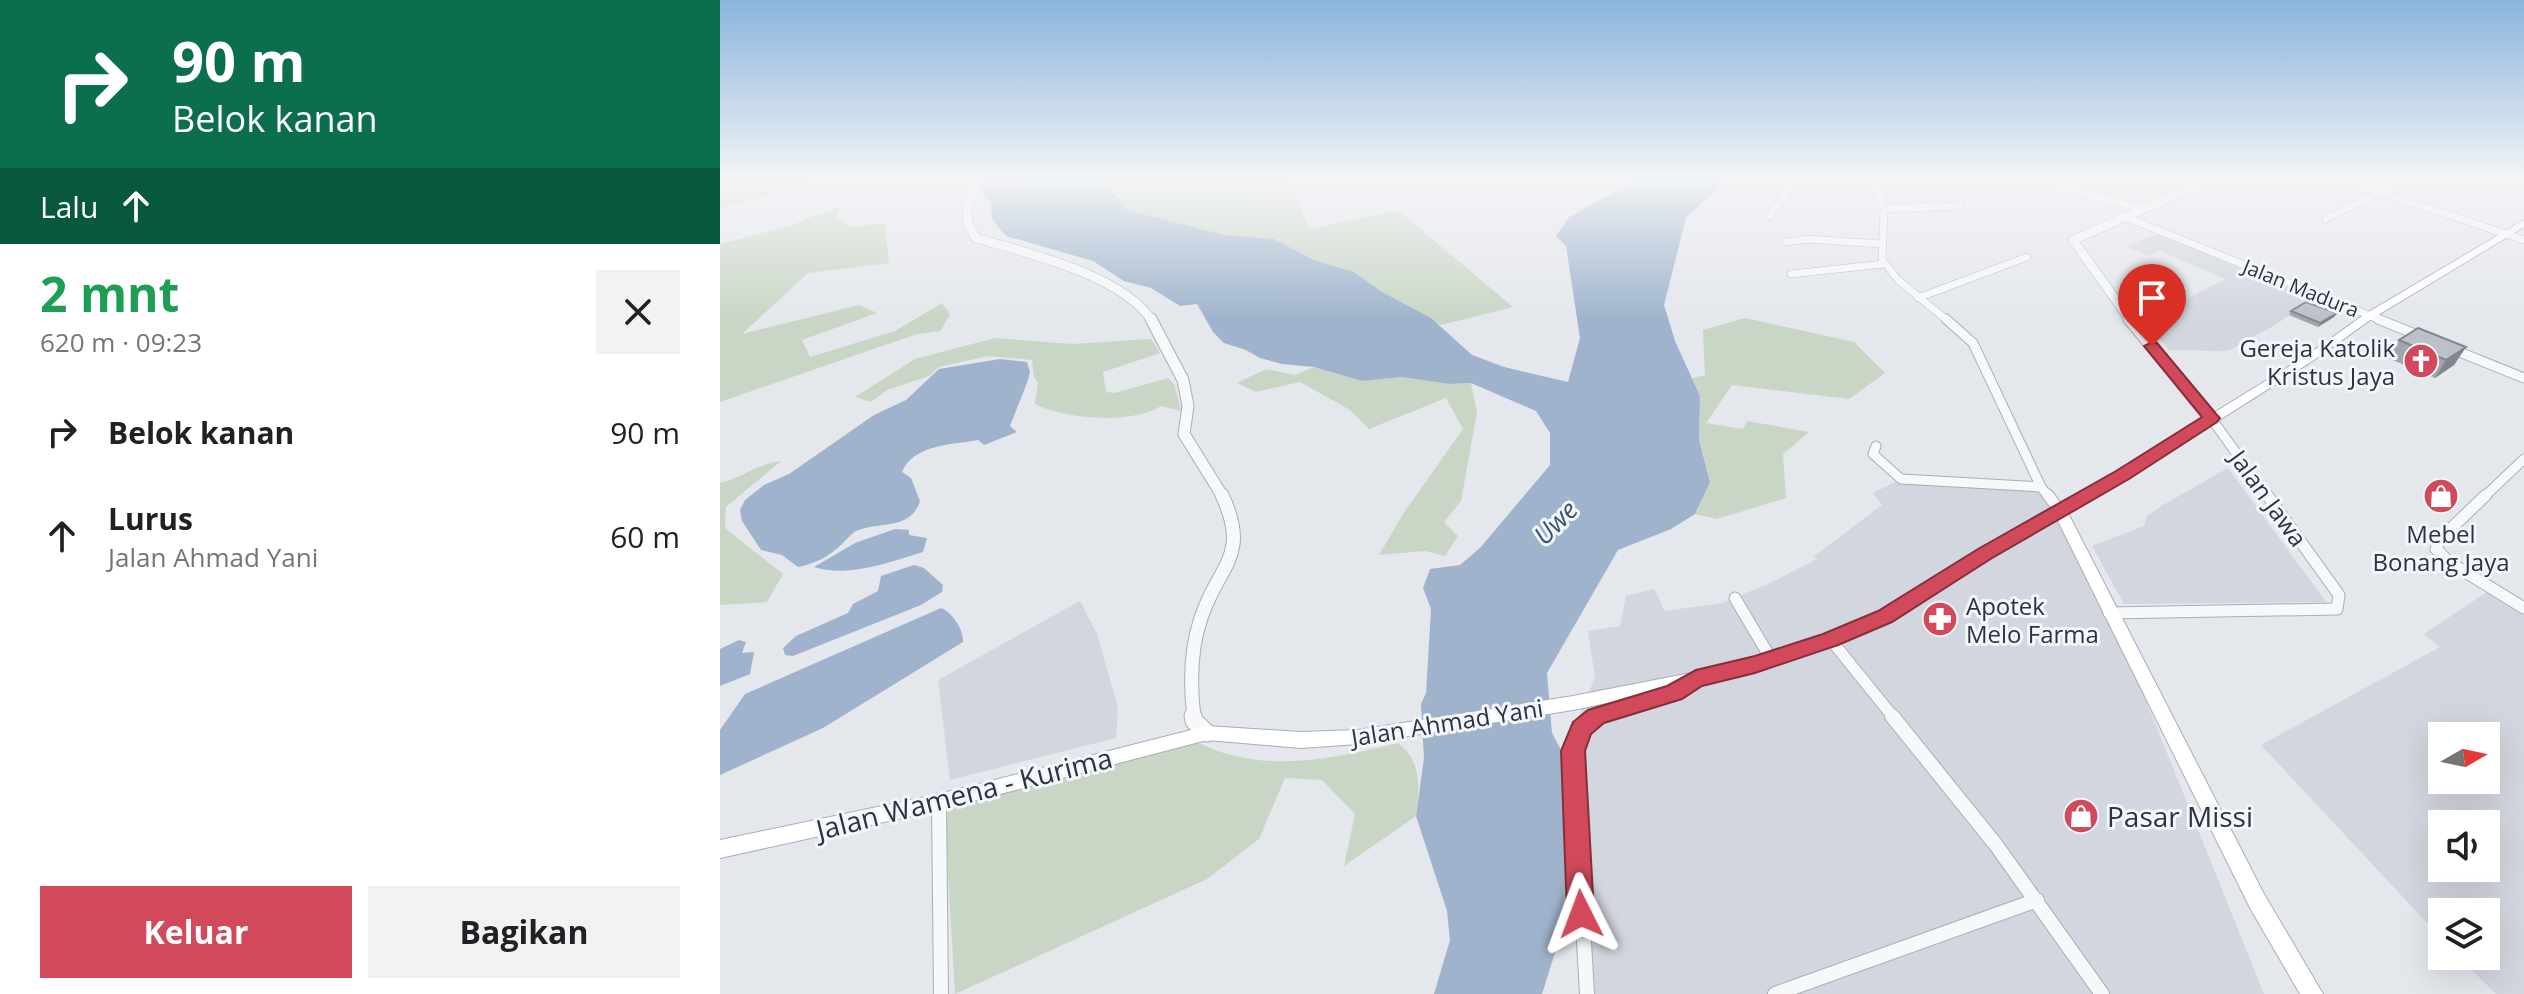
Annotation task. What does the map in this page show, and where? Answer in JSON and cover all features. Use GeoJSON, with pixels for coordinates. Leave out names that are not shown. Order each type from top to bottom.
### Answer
{"type":"FeatureCollection","features":[{"type":"Feature","properties":{"kind":"main road","name":"Jalan Ahmad Yani"},"geometry":{"type":"LineString","coordinates":[[1207,733],[1301,740],[1358,737],[1573,703],[1696,679],[1831,640],[1885,616],[2060,511],[2310,358],[2369,316],[2518,226]]}},
{"type":"Feature","properties":{"kind":"main road"},"geometry":{"type":"LineString","coordinates":[[2060,511],[2257,901],[2312,994]]}},
{"type":"Feature","properties":{"kind":"main road","name":"Jalan Wamena - Kurima"},"geometry":{"type":"LineString","coordinates":[[720,849],[939,802],[1207,733]]}},
{"type":"Feature","properties":{"kind":"street"},"geometry":{"type":"LineString","coordinates":[[968,226],[976,238],[1057,262],[1126,295],[1146,312],[1169,349],[1183,380],[1188,406],[1184,434],[1212,477],[1233,525],[1235,540],[1204,608],[1193,642],[1192,710],[1194,721],[1207,733]]}},
{"type":"Feature","properties":{"kind":"street"},"geometry":{"type":"LineString","coordinates":[[1883,226],[1884,264],[1918,298],[1958,326],[1973,343],[2041,487],[2060,511]]}},
{"type":"Feature","properties":{"kind":"street","name":"Jalan Jawa"},"geometry":{"type":"LineString","coordinates":[[2101,226],[2073,240],[2132,323],[2211,418],[2339,595],[2337,609],[2109,613]]}},
{"type":"Feature","properties":{"kind":"street","name":"Jalan Madura"},"geometry":{"type":"LineString","coordinates":[[2149,226],[2434,342]]}},
{"type":"Feature","properties":{"kind":"street"},"geometry":{"type":"LineString","coordinates":[[2483,226],[2524,240]]}},
{"type":"Feature","properties":{"kind":"street"},"geometry":{"type":"LineString","coordinates":[[1786,242],[1808,239],[1881,244]]}},
{"type":"Feature","properties":{"kind":"street"},"geometry":{"type":"LineString","coordinates":[[1918,298],[2027,257]]}},
{"type":"Feature","properties":{"kind":"street"},"geometry":{"type":"LineString","coordinates":[[1791,274],[1884,264]]}},
{"type":"Feature","properties":{"kind":"street"},"geometry":{"type":"LineString","coordinates":[[2448,348],[2524,378]]}},
{"type":"Feature","properties":{"kind":"street"},"geometry":{"type":"LineString","coordinates":[[1876,446],[1873,454],[1901,479],[2041,487]]}},
{"type":"Feature","properties":{"kind":"street"},"geometry":{"type":"LineString","coordinates":[[2522,464],[2440,539],[2436,549],[2449,562],[2524,608]]}},
{"type":"Feature","properties":{"kind":"street"},"geometry":{"type":"LineString","coordinates":[[1735,598],[1771,659]]}},
{"type":"Feature","properties":{"kind":"street"},"geometry":{"type":"LineString","coordinates":[[1831,640],[2037,900],[2102,994]]}},
{"type":"Feature","properties":{"kind":"street"},"geometry":{"type":"LineString","coordinates":[[1587,994],[1573,751],[1582,728],[1596,716],[1674,692],[1696,679]]}},
{"type":"Feature","properties":{"kind":"street"},"geometry":{"type":"LineString","coordinates":[[939,802],[941,994]]}},
{"type":"Feature","properties":{"kind":"street"},"geometry":{"type":"LineString","coordinates":[[1775,994],[2037,900]]}},
{"type":"Feature","properties":{"kind":"shaded area"},"geometry":{"type":"Polygon","coordinates":[[[2158,233],[2313,299],[2228,351],[2169,350],[2146,320],[2225,279],[2160,251],[2149,256],[2127,247],[2158,233]]]}},
{"type":"Feature","properties":{"kind":"shaded area"},"geometry":{"type":"Polygon","coordinates":[[[2228,468],[2326,602],[2124,604],[2092,546],[2144,526],[2147,516],[2228,468]]]}},
{"type":"Feature","properties":{"kind":"shaded area"},"geometry":{"type":"Polygon","coordinates":[[[1899,480],[2043,490],[2124,646],[2264,994],[1582,994],[1571,737],[1595,677],[1588,631],[1620,626],[1626,596],[1654,589],[1665,611],[1722,603],[1768,584],[1817,559],[1813,557],[1882,505],[1873,493],[1899,480]]]}},
{"type":"Feature","properties":{"kind":"shaded area"},"geometry":{"type":"Polygon","coordinates":[[[2487,592],[2524,614],[2524,994],[2496,994],[2472,970],[2500,970],[2500,898],[2428,898],[2428,924],[2261,745],[2440,647],[2424,634],[2487,592]]]}},
{"type":"Feature","properties":{"kind":"shaded area"},"geometry":{"type":"Polygon","coordinates":[[[1080,601],[1097,634],[1118,708],[1116,738],[950,780],[938,680],[1080,601]]]}},
{"type":"Feature","properties":{"kind":"green space"},"geometry":{"type":"Polygon","coordinates":[[[787,226],[885,226],[889,263],[808,273],[742,334],[859,305],[877,313],[802,340],[810,357],[895,331],[942,303],[950,314],[940,331],[917,334],[720,402],[720,244],[787,226]]]}},
{"type":"Feature","properties":{"kind":"green space"},"geometry":{"type":"Polygon","coordinates":[[[1191,226],[1308,226],[1309,229],[1417,226],[1513,307],[1441,325],[1382,292],[1354,272],[1314,260],[1274,239],[1224,235],[1191,226]]]}},
{"type":"Feature","properties":{"kind":"green space"},"geometry":{"type":"Polygon","coordinates":[[[1745,318],[1854,342],[1885,373],[1849,399],[1732,385],[1706,423],[1743,429],[1747,421],[1809,432],[1783,454],[1786,498],[1717,519],[1695,514],[1710,481],[1699,440],[1700,396],[1692,378],[1705,375],[1703,330],[1745,318]]]}},
{"type":"Feature","properties":{"kind":"green space"},"geometry":{"type":"Polygon","coordinates":[[[995,338],[1072,344],[1151,339],[1160,353],[1103,372],[1106,392],[1115,393],[1168,378],[1174,384],[1181,411],[1161,406],[1133,416],[1098,418],[1048,409],[1035,404],[1038,383],[1032,360],[988,356],[939,367],[929,376],[887,390],[871,402],[855,397],[915,359],[995,338]]]}},
{"type":"Feature","properties":{"kind":"green space"},"geometry":{"type":"Polygon","coordinates":[[[1314,367],[1362,381],[1401,377],[1450,384],[1471,383],[1477,412],[1461,501],[1444,522],[1458,536],[1445,556],[1425,551],[1379,555],[1403,514],[1463,429],[1446,398],[1369,429],[1350,410],[1300,382],[1256,392],[1237,383],[1266,369],[1295,375],[1314,367]]]}},
{"type":"Feature","properties":{"kind":"green space"},"geometry":{"type":"Polygon","coordinates":[[[781,461],[726,507],[725,528],[783,574],[767,602],[720,605],[720,483],[781,461]]]}},
{"type":"Feature","properties":{"kind":"green space"},"geometry":{"type":"Polygon","coordinates":[[[1197,742],[1221,752],[1271,761],[1322,758],[1398,743],[1412,759],[1418,776],[1416,816],[1344,866],[1355,814],[1322,780],[1285,778],[1259,839],[1207,879],[955,994],[944,804],[1197,742]]]}},
{"type":"Feature","properties":{"kind":"water","name":"Uwe"},"geometry":{"type":"Polygon","coordinates":[[[998,226],[1191,226],[1224,235],[1274,239],[1314,260],[1354,272],[1382,292],[1431,318],[1472,355],[1504,367],[1568,382],[1580,338],[1566,246],[1556,236],[1563,226],[1684,226],[1664,305],[1675,341],[1700,396],[1699,440],[1710,482],[1695,514],[1671,529],[1618,550],[1547,673],[1552,733],[1561,750],[1567,795],[1564,924],[1542,994],[1434,994],[1450,940],[1447,911],[1416,816],[1424,758],[1421,704],[1426,693],[1431,609],[1423,588],[1430,569],[1460,565],[1480,548],[1550,465],[1550,433],[1536,411],[1471,383],[1450,384],[1401,377],[1362,381],[1314,367],[1260,358],[1224,343],[1213,332],[1197,304],[1180,306],[1151,288],[1124,281],[1093,261],[1006,236],[998,226]]]}},
{"type":"Feature","properties":{"kind":"water"},"geometry":{"type":"Polygon","coordinates":[[[1000,359],[1027,362],[1030,372],[1010,426],[1017,432],[984,445],[978,440],[956,443],[934,447],[915,456],[902,472],[911,478],[920,501],[909,517],[893,524],[856,531],[816,562],[798,567],[782,555],[761,550],[742,521],[740,510],[745,500],[764,485],[789,474],[874,415],[906,400],[939,369],[1000,359]]]}},
{"type":"Feature","properties":{"kind":"water"},"geometry":{"type":"Polygon","coordinates":[[[895,529],[909,530],[909,535],[927,538],[923,552],[855,570],[814,567],[855,543],[895,529]]]}},
{"type":"Feature","properties":{"kind":"water"},"geometry":{"type":"Polygon","coordinates":[[[914,565],[924,568],[943,585],[942,592],[921,605],[793,656],[785,655],[783,648],[796,636],[848,613],[853,604],[878,591],[881,576],[914,565]]]}},
{"type":"Feature","properties":{"kind":"water"},"geometry":{"type":"Polygon","coordinates":[[[941,608],[956,622],[963,642],[823,728],[720,775],[720,730],[745,694],[941,608]]]}},
{"type":"Feature","properties":{"kind":"water"},"geometry":{"type":"Polygon","coordinates":[[[739,640],[746,642],[742,653],[754,652],[750,674],[720,686],[720,649],[739,640]]]}},
{"type":"Feature","properties":{"kind":"building"},"geometry":{"type":"Polygon","coordinates":[[[2306,302],[2337,313],[2320,323],[2291,311],[2306,302]]]}},
{"type":"Feature","properties":{"kind":"building"},"geometry":{"type":"Polygon","coordinates":[[[2418,328],[2466,347],[2446,360],[2399,340],[2418,328]]]}},
{"type":"Feature","properties":{"kind":"place","name":"Gereja Katolik Kristus Jaya"},"geometry":{"type":"Point","coordinates":[2421,361]}},
{"type":"Feature","properties":{"kind":"place","name":"Mebel Bonang Jaya"},"geometry":{"type":"Point","coordinates":[2441,496]}},
{"type":"Feature","properties":{"kind":"place","name":"Apotek Melo Farma"},"geometry":{"type":"Point","coordinates":[1940,619]}},
{"type":"Feature","properties":{"kind":"place","name":"Pasar Missi"},"geometry":{"type":"Point","coordinates":[2081,816]}},
{"type":"Feature","properties":{"kind":"route"},"geometry":{"type":"LineString","coordinates":[[1581,914],[1573,751],[1582,728],[1596,716],[1674,692],[1696,679],[1755,665],[1831,640],[1885,616],[2123,475],[2211,418],[2152,346]]}}]}
